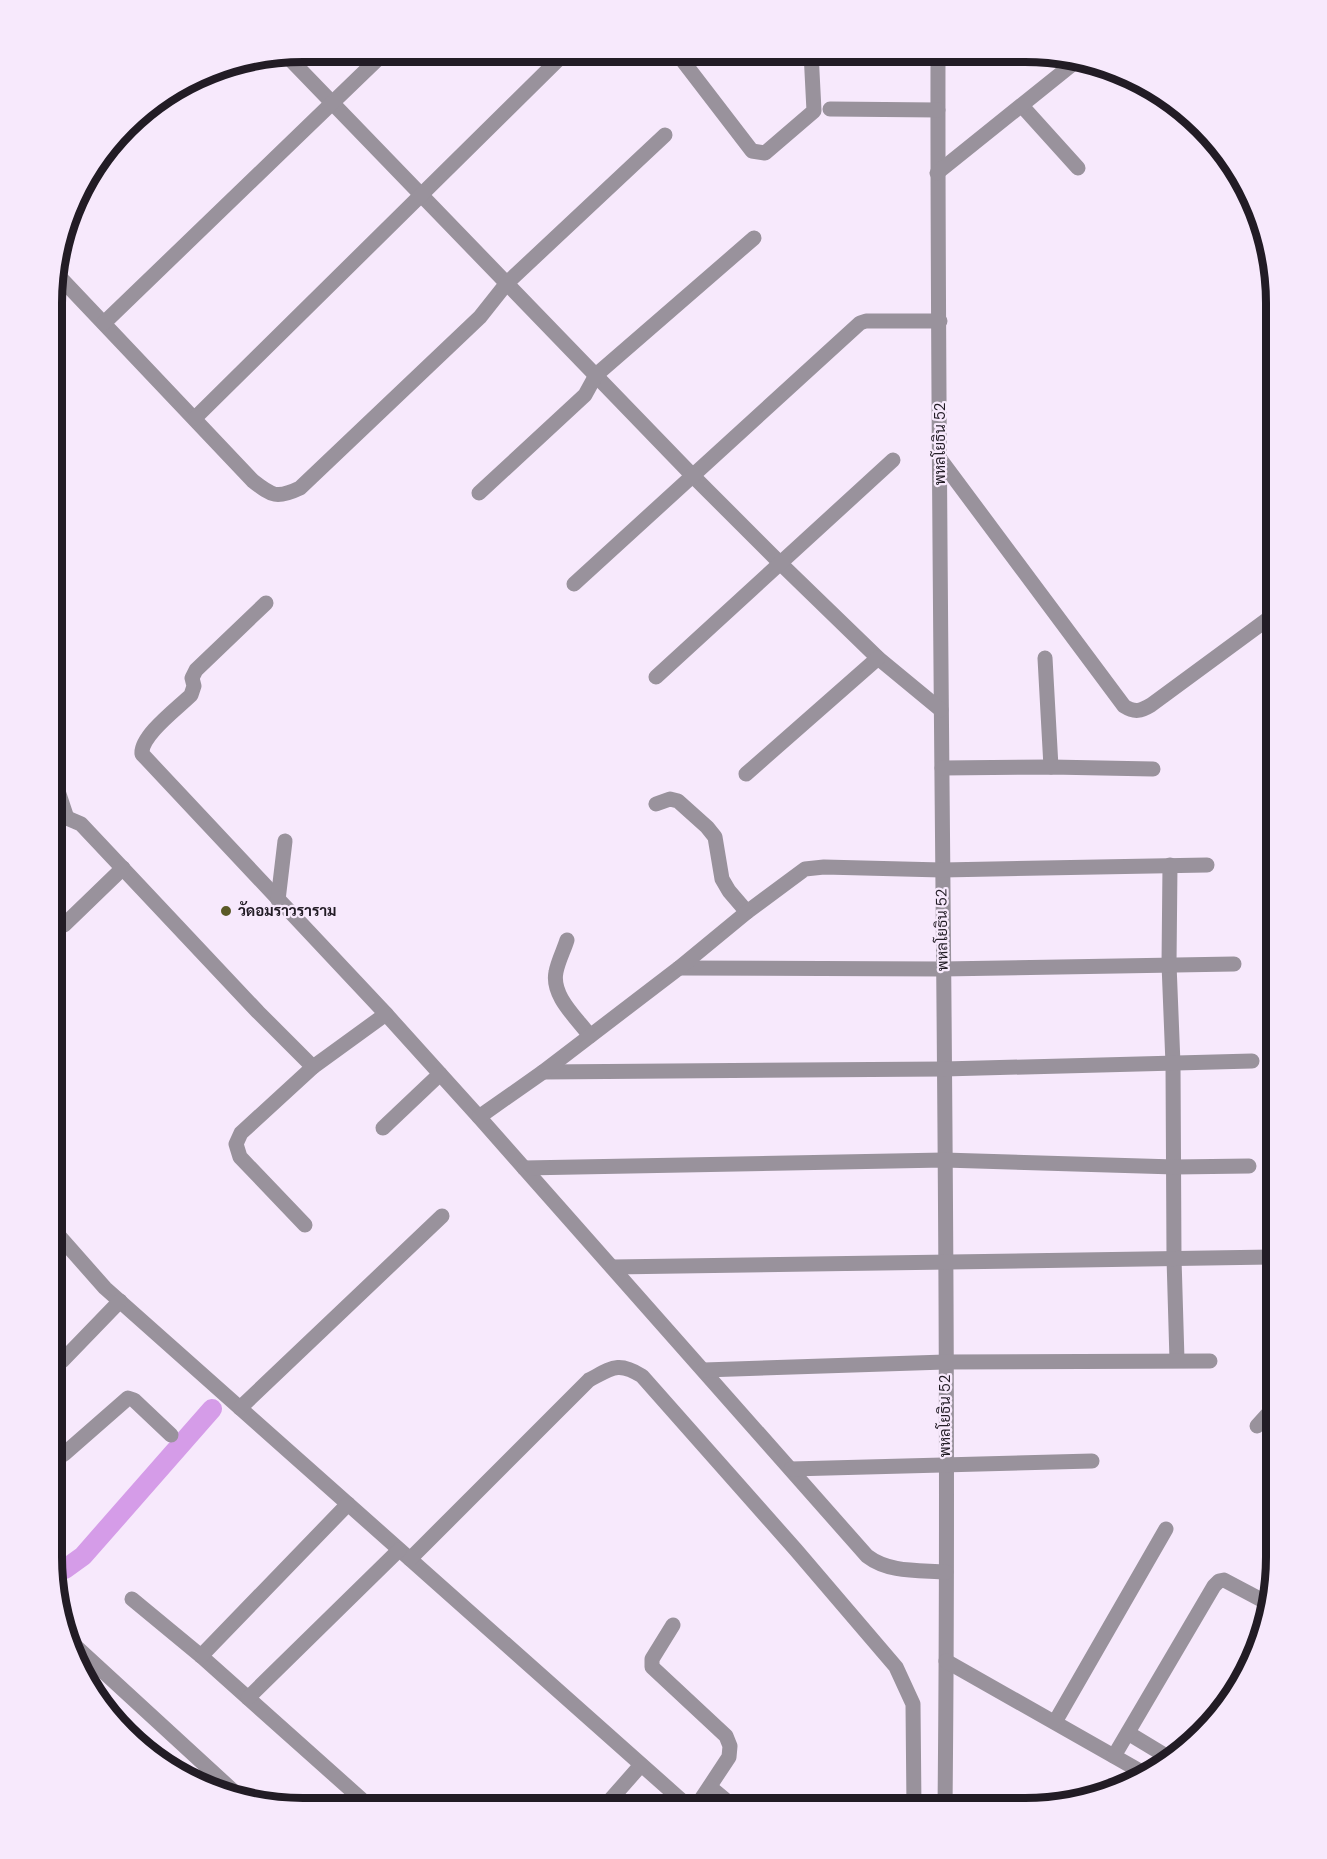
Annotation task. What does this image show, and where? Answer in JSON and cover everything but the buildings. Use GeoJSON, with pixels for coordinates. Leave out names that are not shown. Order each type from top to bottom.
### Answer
{"type":"FeatureCollection","features":[{"type":"Feature","properties":{"kind":"street"},"geometry":{"type":"LineString","coordinates":[[293,62],[692,475],[878,658],[941,710]]}},
{"type":"Feature","properties":{"kind":"street"},"geometry":{"type":"LineString","coordinates":[[104,323],[375,62]]}},
{"type":"Feature","properties":{"kind":"street"},"geometry":{"type":"LineString","coordinates":[[195,418],[556,62]]}},
{"type":"Feature","properties":{"kind":"street"},"geometry":{"type":"LineString","coordinates":[[684,62],[753,151],[765,153],[814,111],[812,62]]}},
{"type":"Feature","properties":{"kind":"street","name":"พหลโยธิน 52"},"geometry":{"type":"LineString","coordinates":[[938,62],[946,1464],[945,1798]]}},
{"type":"Feature","properties":{"kind":"street"},"geometry":{"type":"LineString","coordinates":[[937,173],[1071,66]]}},
{"type":"Feature","properties":{"kind":"street"},"geometry":{"type":"LineString","coordinates":[[1022,106],[1078,168]]}},
{"type":"Feature","properties":{"kind":"street"},"geometry":{"type":"LineString","coordinates":[[830,109],[938,110]]}},
{"type":"Feature","properties":{"kind":"street"},"geometry":{"type":"LineString","coordinates":[[63,280],[253,481],[268,493],[283,496],[300,488],[480,317],[507,283],[665,135]]}},
{"type":"Feature","properties":{"kind":"street"},"geometry":{"type":"LineString","coordinates":[[478,494],[585,395],[596,375],[754,238]]}},
{"type":"Feature","properties":{"kind":"street"},"geometry":{"type":"LineString","coordinates":[[574,584],[860,323],[866,321],[940,321]]}},
{"type":"Feature","properties":{"kind":"street"},"geometry":{"type":"LineString","coordinates":[[940,459],[1124,706],[1130,710],[1143,710],[1151,705],[1266,620]]}},
{"type":"Feature","properties":{"kind":"street"},"geometry":{"type":"LineString","coordinates":[[656,676],[893,460]]}},
{"type":"Feature","properties":{"kind":"street"},"geometry":{"type":"LineString","coordinates":[[266,603],[196,670],[192,678],[194,686],[191,695],[147,737],[141,747],[142,754],[386,1014],[613,1267],[867,1556],[887,1567],[946,1572]]}},
{"type":"Feature","properties":{"kind":"street"},"geometry":{"type":"LineString","coordinates":[[746,774],[878,658]]}},
{"type":"Feature","properties":{"kind":"street"},"geometry":{"type":"LineString","coordinates":[[1045,658],[1051,767]]}},
{"type":"Feature","properties":{"kind":"street"},"geometry":{"type":"LineString","coordinates":[[942,768],[1051,767],[1153,770]]}},
{"type":"Feature","properties":{"kind":"street"},"geometry":{"type":"LineString","coordinates":[[656,804],[670,799],[678,801],[707,827],[715,837],[722,879],[747,912]]}},
{"type":"Feature","properties":{"kind":"street"},"geometry":{"type":"LineString","coordinates":[[62,821],[81,824],[258,1012],[313,1067]]}},
{"type":"Feature","properties":{"kind":"street"},"geometry":{"type":"LineString","coordinates":[[278,900],[285,841]]}},
{"type":"Feature","properties":{"kind":"street"},"geometry":{"type":"LineString","coordinates":[[1170,865],[1168,964],[1173,1064],[1177,1360]]}},
{"type":"Feature","properties":{"kind":"street"},"geometry":{"type":"LineString","coordinates":[[479,1117],[543,1072],[805,869],[824,867],[942,870],[1207,865]]}},
{"type":"Feature","properties":{"kind":"street"},"geometry":{"type":"LineString","coordinates":[[64,925],[123,868]]}},
{"type":"Feature","properties":{"kind":"street"},"geometry":{"type":"LineString","coordinates":[[567,940],[556,971],[555,984],[559,995],[590,1036]]}},
{"type":"Feature","properties":{"kind":"street"},"geometry":{"type":"LineString","coordinates":[[679,968],[942,969],[1234,964]]}},
{"type":"Feature","properties":{"kind":"street"},"geometry":{"type":"LineString","coordinates":[[305,1225],[240,1157],[236,1144],[241,1133],[313,1067],[386,1014]]}},
{"type":"Feature","properties":{"kind":"street"},"geometry":{"type":"LineString","coordinates":[[543,1072],[944,1069],[1252,1061]]}},
{"type":"Feature","properties":{"kind":"street"},"geometry":{"type":"LineString","coordinates":[[383,1128],[440,1074]]}},
{"type":"Feature","properties":{"kind":"street"},"geometry":{"type":"LineString","coordinates":[[524,1168],[944,1161],[1174,1167],[1249,1166]]}},
{"type":"Feature","properties":{"kind":"street"},"geometry":{"type":"LineString","coordinates":[[240,1408],[442,1216]]}},
{"type":"Feature","properties":{"kind":"street"},"geometry":{"type":"LineString","coordinates":[[62,1239],[105,1288],[679,1798]]}},
{"type":"Feature","properties":{"kind":"street"},"geometry":{"type":"LineString","coordinates":[[613,1267],[1266,1257]]}},
{"type":"Feature","properties":{"kind":"street"},"geometry":{"type":"LineString","coordinates":[[62,1361],[120,1300]]}},
{"type":"Feature","properties":{"kind":"street"},"geometry":{"type":"LineString","coordinates":[[704,1370],[945,1362],[1210,1361]]}},
{"type":"Feature","properties":{"kind":"street"},"geometry":{"type":"LineString","coordinates":[[248,1698],[589,1380],[613,1368],[628,1367],[642,1376],[897,1667],[914,1704],[914,1798]]}},
{"type":"Feature","properties":{"kind":"street"},"geometry":{"type":"LineString","coordinates":[[62,1455],[128,1398],[134,1400],[171,1435]]}},
{"type":"Feature","properties":{"kind":"street"},"geometry":{"type":"LineString","coordinates":[[1257,1426],[1266,1416]]}},
{"type":"Feature","properties":{"kind":"street"},"geometry":{"type":"LineString","coordinates":[[791,1469],[1092,1461]]}},
{"type":"Feature","properties":{"kind":"street"},"geometry":{"type":"LineString","coordinates":[[201,1656],[348,1504]]}},
{"type":"Feature","properties":{"kind":"street"},"geometry":{"type":"LineString","coordinates":[[1055,1722],[1166,1529]]}},
{"type":"Feature","properties":{"kind":"street"},"geometry":{"type":"LineString","coordinates":[[1114,1756],[1214,1586],[1224,1580],[1262,1600]]}},
{"type":"Feature","properties":{"kind":"street"},"geometry":{"type":"LineString","coordinates":[[132,1599],[201,1656],[360,1798]]}},
{"type":"Feature","properties":{"kind":"street"},"geometry":{"type":"LineString","coordinates":[[673,1625],[652,1659],[652,1667],[726,1736],[730,1746],[729,1757],[702,1798]]}},
{"type":"Feature","properties":{"kind":"street"},"geometry":{"type":"LineString","coordinates":[[81,1651],[229,1786]]}},
{"type":"Feature","properties":{"kind":"street"},"geometry":{"type":"LineString","coordinates":[[946,1661],[1138,1769]]}},
{"type":"Feature","properties":{"kind":"street"},"geometry":{"type":"LineString","coordinates":[[1128,1732],[1163,1754]]}},
{"type":"Feature","properties":{"kind":"street"},"geometry":{"type":"LineString","coordinates":[[612,1798],[641,1765]]}},
{"type":"Feature","properties":{"kind":"street"},"geometry":{"type":"LineString","coordinates":[[710,1787],[723,1798]]}},
{"type":"Feature","properties":{"kind":"waterway"},"geometry":{"type":"LineString","coordinates":[[62,1569],[83,1556],[212,1409]]}},
{"type":"Feature","properties":{"kind":"place","name":"วัดอมราวราราม"},"geometry":{"type":"Point","coordinates":[226,911]}}]}
